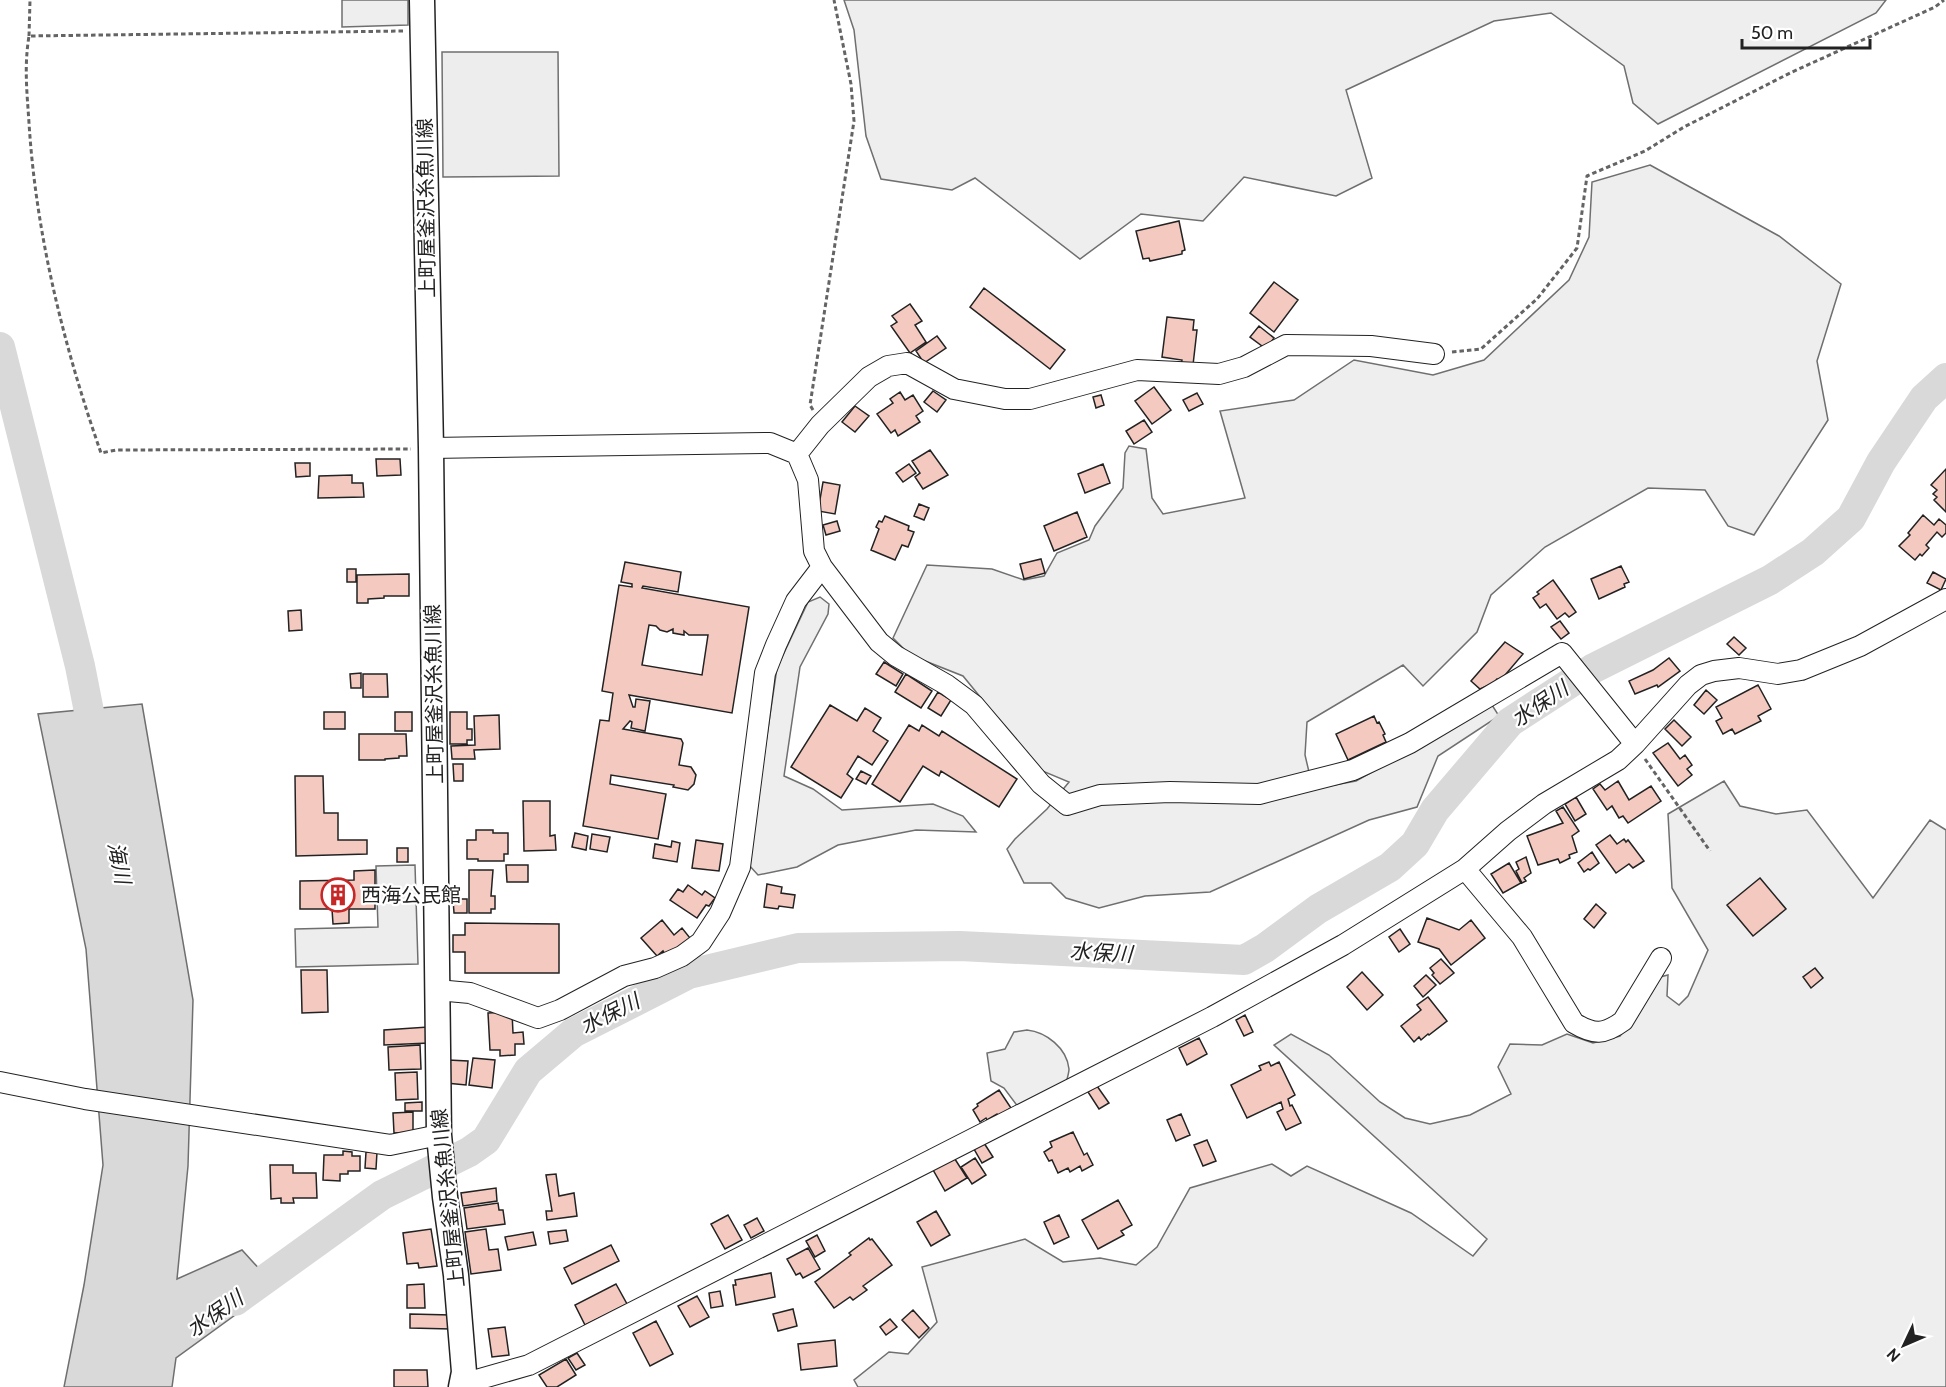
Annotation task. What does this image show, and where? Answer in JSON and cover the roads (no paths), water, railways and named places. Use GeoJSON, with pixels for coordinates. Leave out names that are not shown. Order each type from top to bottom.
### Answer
{"type":"FeatureCollection","features":[{"type":"Feature","properties":{"kind":"main road","name":"上町屋釜沢糸魚川線"},"geometry":{"type":"LineString","coordinates":[[422,0],[431,448],[439,1138],[456,1275],[464,1372],[461,1386]]}},
{"type":"Feature","properties":{"kind":"street"},"geometry":{"type":"LineString","coordinates":[[797,454],[820,425],[869,377],[888,366],[907,363],[954,389],[1005,399],[1030,399],[1137,370],[1219,374],[1244,367],[1286,345],[1371,346],[1434,354]]}},
{"type":"Feature","properties":{"kind":"street"},"geometry":{"type":"LineString","coordinates":[[431,448],[770,443],[797,454],[808,480],[814,551],[822,567],[879,642],[896,656],[947,685],[974,705],[1041,784],[1067,805],[1100,795],[1170,792],[1260,794],[1353,770],[1410,743],[1562,654],[1635,744]]}},
{"type":"Feature","properties":{"kind":"street"},"geometry":{"type":"LineString","coordinates":[[437,990],[470,993],[538,1018],[560,1010],[624,976],[655,968],[682,956],[701,942],[720,913],[740,867],[765,674],[796,601],[822,567]]}},
{"type":"Feature","properties":{"kind":"street"},"geometry":{"type":"LineString","coordinates":[[461,1386],[529,1365],[1212,1017],[1343,945],[1464,869],[1544,804],[1618,760],[1688,685],[1701,675],[1739,668],[1778,674],[1802,670],[1860,646],[1946,599]]}},
{"type":"Feature","properties":{"kind":"street"},"geometry":{"type":"LineString","coordinates":[[1464,869],[1522,937],[1574,1023],[1587,1031],[1602,1032],[1614,1028],[1623,1021],[1661,958]]}},
{"type":"Feature","properties":{"kind":"street"},"geometry":{"type":"LineString","coordinates":[[0,1082],[85,1099],[210,1116],[390,1145],[439,1138]]}},
{"type":"Feature","properties":{"kind":"water"},"geometry":{"type":"Polygon","coordinates":[[[142,704],[193,1000],[188,1166],[177,1279],[242,1250],[275,1286],[176,1358],[172,1387],[64,1387],[84,1285],[103,1165],[86,949],[38,714],[142,704]]]}},
{"type":"Feature","properties":{"kind":"waterway","name":"海川"},"geometry":{"type":"LineString","coordinates":[[0,347],[80,666],[96,747]]}},
{"type":"Feature","properties":{"kind":"waterway","name":"水保川"},"geometry":{"type":"LineString","coordinates":[[235,1301],[382,1195],[469,1152],[486,1140],[528,1071],[573,1033],[689,974],[798,948],[960,946],[1244,960],[1265,948],[1318,909],[1390,867],[1415,844],[1435,810],[1510,722],[1592,669],[1770,580],[1813,552],[1851,518],[1881,462],[1924,398],[1946,378]]}},
{"type":"Feature","properties":{"kind":"place","name":"西海公民館"},"geometry":{"type":"Point","coordinates":[338,895]}}]}
